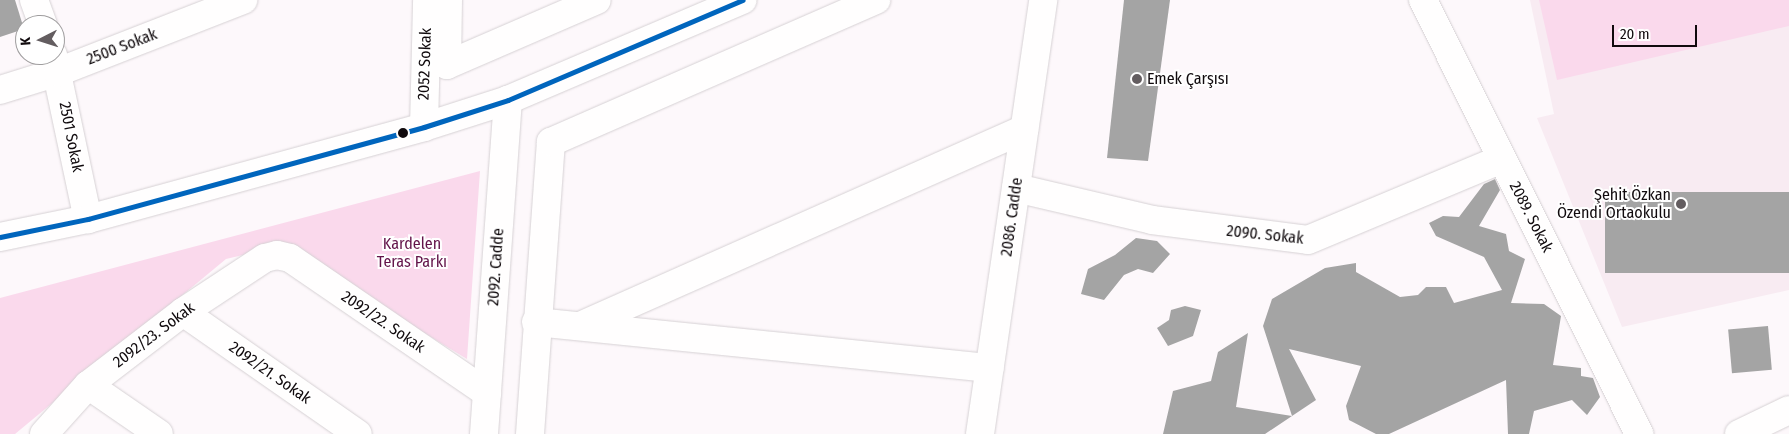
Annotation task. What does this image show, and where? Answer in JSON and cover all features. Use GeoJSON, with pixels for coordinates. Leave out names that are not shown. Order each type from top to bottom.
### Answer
{"type":"FeatureCollection","features":[{"type":"Feature","properties":{"kind":"street"},"geometry":{"type":"LineString","coordinates":[[34,0],[39,15]]}},
{"type":"Feature","properties":{"kind":"street","name":"2500 Sokak"},"geometry":{"type":"LineString","coordinates":[[65,61],[243,0]]}},
{"type":"Feature","properties":{"kind":"street","name":"2052 Sokak"},"geometry":{"type":"LineString","coordinates":[[424,127],[427,0]]}},
{"type":"Feature","properties":{"kind":"street"},"geometry":{"type":"LineString","coordinates":[[448,0],[447,65],[598,0]]}},
{"type":"Feature","properties":{"kind":"street"},"geometry":{"type":"LineString","coordinates":[[0,237],[88,219],[424,127],[508,100],[743,0]]}},
{"type":"Feature","properties":{"kind":"street"},"geometry":{"type":"LineString","coordinates":[[530,434],[536,322],[551,142],[876,0]]}},
{"type":"Feature","properties":{"kind":"street","name":"2086. Cadde"},"geometry":{"type":"LineString","coordinates":[[980,434],[1043,0]]}},
{"type":"Feature","properties":{"kind":"street","name":"2089. Sokak"},"geometry":{"type":"LineString","coordinates":[[1423,0],[1639,434]]}},
{"type":"Feature","properties":{"kind":"street","name":"2500 Sokak"},"geometry":{"type":"LineString","coordinates":[[0,90],[53,65]]}},
{"type":"Feature","properties":{"kind":"street","name":"2501 Sokak"},"geometry":{"type":"LineString","coordinates":[[55,65],[88,219]]}},
{"type":"Feature","properties":{"kind":"street","name":"2092. Cadde"},"geometry":{"type":"LineString","coordinates":[[484,434],[508,100]]}},
{"type":"Feature","properties":{"kind":"street"},"geometry":{"type":"LineString","coordinates":[[580,326],[1024,129]]}},
{"type":"Feature","properties":{"kind":"street","name":"2090. Sokak"},"geometry":{"type":"LineString","coordinates":[[1016,188],[1152,220],[1308,240],[1502,159]]}},
{"type":"Feature","properties":{"kind":"street","name":"2092/22. Sokak"},"geometry":{"type":"LineString","coordinates":[[277,255],[290,258],[487,393]]}},
{"type":"Feature","properties":{"kind":"street","name":"2092/23. Sokak"},"geometry":{"type":"LineString","coordinates":[[44,434],[88,385],[183,312],[265,258],[277,255]]}},
{"type":"Feature","properties":{"kind":"street","name":"2092/21. Sokak"},"geometry":{"type":"LineString","coordinates":[[183,312],[358,434]]}},
{"type":"Feature","properties":{"kind":"street"},"geometry":{"type":"LineString","coordinates":[[536,322],[990,368]]}},
{"type":"Feature","properties":{"kind":"street"},"geometry":{"type":"LineString","coordinates":[[88,385],[159,434]]}},
{"type":"Feature","properties":{"kind":"street"},"geometry":{"type":"LineString","coordinates":[[1739,434],[1789,410]]}},
{"type":"Feature","properties":{"kind":"shaded area","name":"Şehit Özkan Özendi Ortaokulu"},"geometry":{"type":"Polygon","coordinates":[[[1530,0],[1789,0],[1789,290],[1622,327],[1537,118],[1554,114],[1530,0]]]}},
{"type":"Feature","properties":{"kind":"green space"},"geometry":{"type":"Polygon","coordinates":[[[1539,0],[1789,0],[1789,26],[1557,80],[1539,0]]]}},
{"type":"Feature","properties":{"kind":"green space","name":"Kardelen Teras Parkı"},"geometry":{"type":"Polygon","coordinates":[[[480,171],[467,359],[281,246],[226,259],[15,434],[0,434],[0,298],[480,171]]]}},
{"type":"Feature","properties":{"kind":"building"},"geometry":{"type":"Polygon","coordinates":[[[0,0],[15,0],[20,15],[15,15],[15,32],[0,37],[0,0]]]}},
{"type":"Feature","properties":{"kind":"building","name":"Emek Çarşısı"},"geometry":{"type":"Polygon","coordinates":[[[1124,0],[1170,0],[1148,161],[1107,158],[1124,0]]]}},
{"type":"Feature","properties":{"kind":"building"},"geometry":{"type":"Polygon","coordinates":[[[1495,179],[1500,190],[1479,226],[1506,234],[1509,251],[1525,259],[1511,303],[1544,304],[1561,316],[1553,365],[1581,368],[1581,376],[1593,378],[1600,397],[1587,415],[1572,400],[1534,411],[1529,434],[1508,434],[1506,380],[1389,434],[1376,434],[1349,420],[1346,406],[1361,366],[1289,349],[1316,400],[1292,416],[1263,326],[1272,299],[1325,268],[1356,263],[1356,272],[1400,297],[1418,295],[1426,287],[1446,287],[1454,303],[1502,290],[1484,257],[1436,236],[1429,223],[1443,216],[1459,217],[1484,184],[1495,179]]]}},
{"type":"Feature","properties":{"kind":"building"},"geometry":{"type":"Polygon","coordinates":[[[1605,192],[1789,192],[1789,273],[1605,273],[1605,192]]]}},
{"type":"Feature","properties":{"kind":"building"},"geometry":{"type":"Polygon","coordinates":[[[1136,238],[1157,241],[1170,254],[1153,273],[1138,269],[1124,275],[1104,300],[1081,294],[1088,269],[1115,255],[1136,238]]]}},
{"type":"Feature","properties":{"kind":"building"},"geometry":{"type":"Polygon","coordinates":[[[1185,306],[1201,310],[1193,336],[1168,346],[1157,328],[1169,320],[1171,310],[1185,306]]]}},
{"type":"Feature","properties":{"kind":"building"},"geometry":{"type":"Polygon","coordinates":[[[1768,326],[1772,370],[1732,373],[1728,329],[1768,326]]]}},
{"type":"Feature","properties":{"kind":"building"},"geometry":{"type":"Polygon","coordinates":[[[1248,333],[1236,407],[1292,416],[1265,434],[1163,434],[1173,391],[1211,381],[1218,352],[1248,333]]]}},
{"type":"Feature","properties":{"kind":"transit line"},"geometry":{"type":"LineString","coordinates":[[0,237],[88,219],[424,127],[508,100],[743,0]]}},
{"type":"Feature","properties":{"kind":"place","name":"Emek Çarşısı"},"geometry":{"type":"Point","coordinates":[1137,79]}},
{"type":"Feature","properties":{"kind":"place","name":"Şehit Özkan Özendi Ortaokulu"},"geometry":{"type":"Point","coordinates":[1681,204]}}]}
